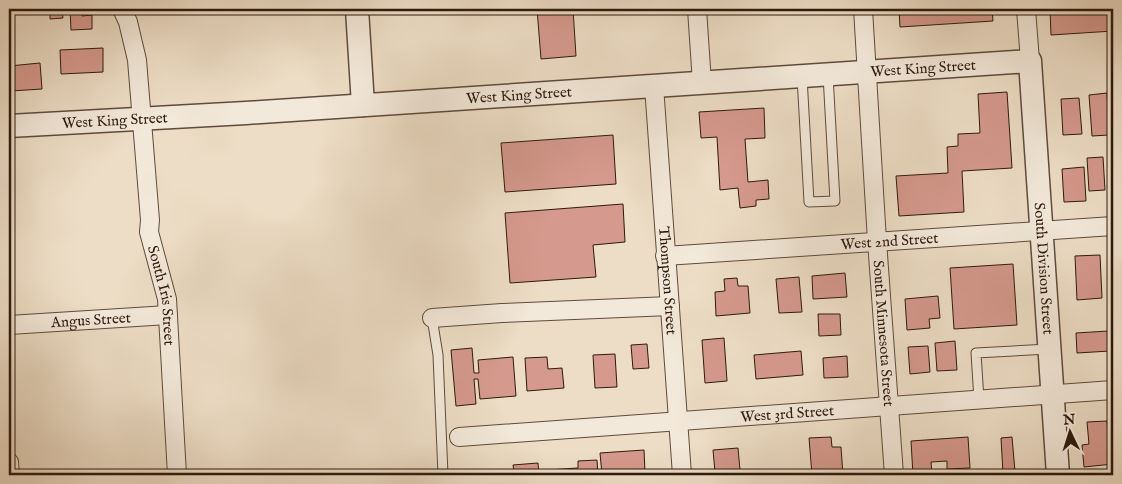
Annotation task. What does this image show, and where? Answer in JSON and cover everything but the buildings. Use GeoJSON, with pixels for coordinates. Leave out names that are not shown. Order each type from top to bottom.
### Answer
{"type":"FeatureCollection","features":[{"type":"Feature","properties":{"kind":"street","name":"South Iris Street"},"geometry":{"type":"LineString","coordinates":[[122,9],[128,22],[137,60],[150,220],[149,232],[155,261],[167,299],[177,475]]}},
{"type":"Feature","properties":{"kind":"street"},"geometry":{"type":"LineString","coordinates":[[357,9],[363,106]]}},
{"type":"Feature","properties":{"kind":"street"},"geometry":{"type":"LineString","coordinates":[[697,9],[702,83]]}},
{"type":"Feature","properties":{"kind":"street","name":"South Minnesota Street"},"geometry":{"type":"LineString","coordinates":[[864,9],[877,241],[894,475]]}},
{"type":"Feature","properties":{"kind":"street"},"geometry":{"type":"LineString","coordinates":[[1026,9],[1030,61]]}},
{"type":"Feature","properties":{"kind":"street","name":"West King Street"},"geometry":{"type":"LineString","coordinates":[[9,126],[363,106],[1030,61]]}},
{"type":"Feature","properties":{"kind":"street","name":"South Division Street"},"geometry":{"type":"LineString","coordinates":[[1030,61],[1058,475]]}},
{"type":"Feature","properties":{"kind":"street","name":"Thompson Street"},"geometry":{"type":"LineString","coordinates":[[654,86],[682,475]]}},
{"type":"Feature","properties":{"kind":"street","name":"West 2nd Street"},"geometry":{"type":"LineString","coordinates":[[665,256],[1113,226]]}},
{"type":"Feature","properties":{"kind":"street"},"geometry":{"type":"LineString","coordinates":[[432,318],[670,306]]}},
{"type":"Feature","properties":{"kind":"street","name":"Angus Street"},"geometry":{"type":"LineString","coordinates":[[12,325],[168,315]]}},
{"type":"Feature","properties":{"kind":"street","name":"West 3rd Street"},"geometry":{"type":"LineString","coordinates":[[460,437],[1113,390]]}},
{"type":"Feature","properties":{"kind":"street"},"geometry":{"type":"LineString","coordinates":[[9,462],[10,475]]}},
{"type":"Feature","properties":{"kind":"lane"},"geometry":{"type":"LineString","coordinates":[[802,76],[809,202],[835,201],[828,75]]}},
{"type":"Feature","properties":{"kind":"lane"},"geometry":{"type":"LineString","coordinates":[[432,318],[438,355],[443,475]]}},
{"type":"Feature","properties":{"kind":"lane"},"geometry":{"type":"LineString","coordinates":[[979,400],[976,353],[1050,349]]}}]}
